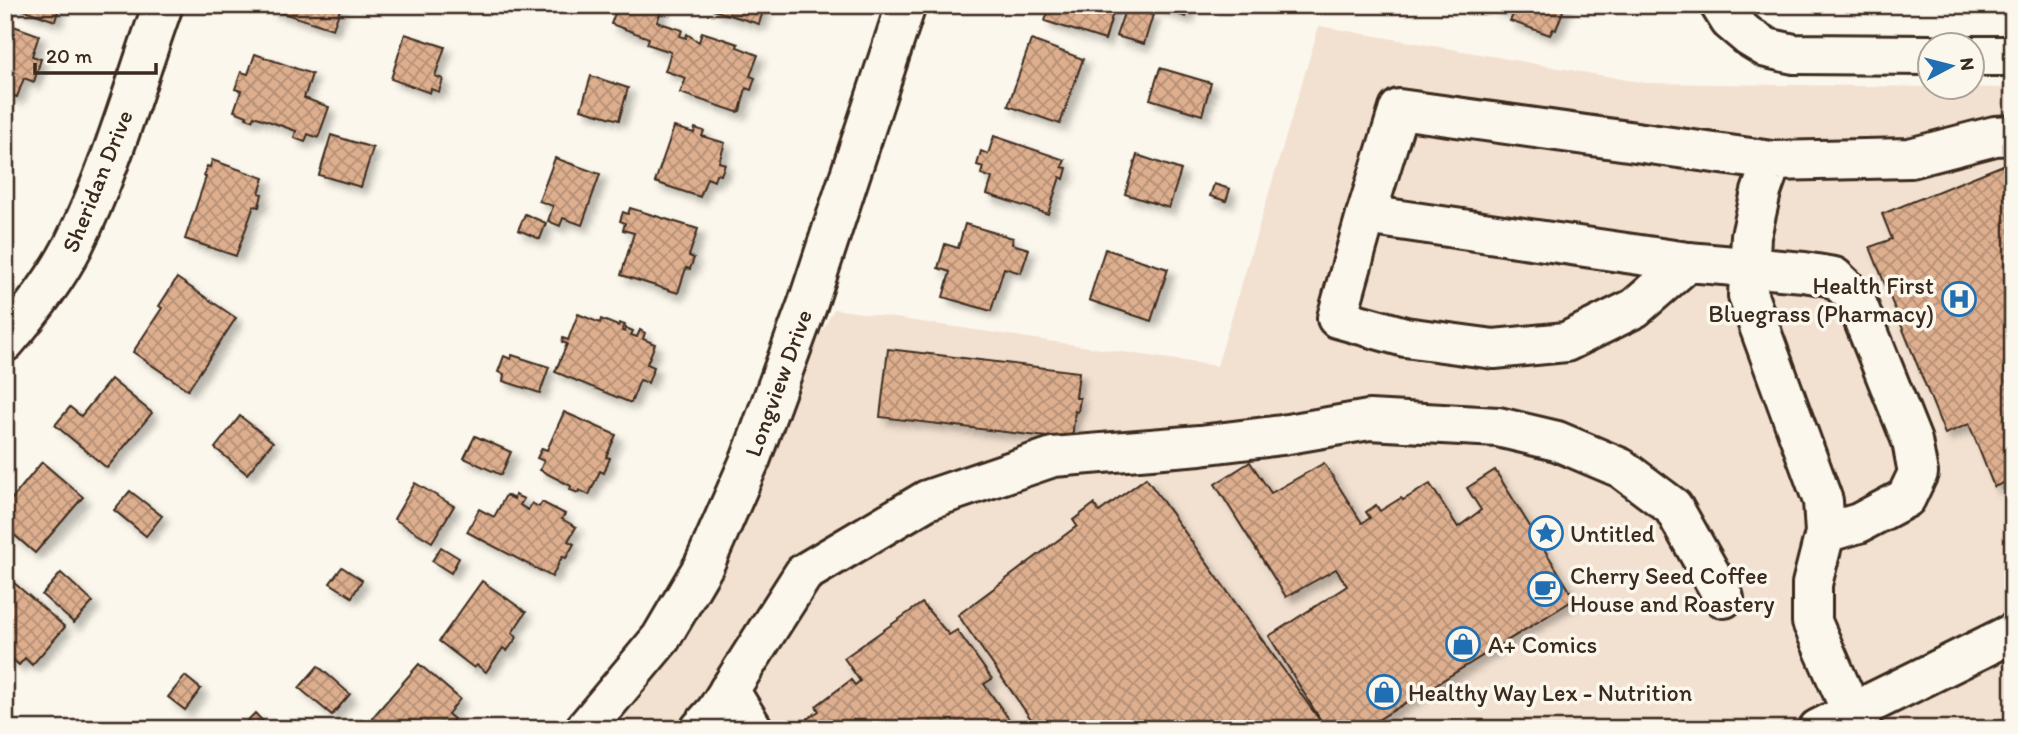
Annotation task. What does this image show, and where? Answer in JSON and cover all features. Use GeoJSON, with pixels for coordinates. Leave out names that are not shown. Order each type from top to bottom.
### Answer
{"type":"FeatureCollection","features":[{"type":"Feature","properties":{"kind":"street","name":"Sheridan Drive"},"geometry":{"type":"LineString","coordinates":[[5,342],[50,284],[72,248],[96,194],[163,5]]}},
{"type":"Feature","properties":{"kind":"street","name":"Longview Drive"},"geometry":{"type":"LineString","coordinates":[[585,729],[661,638],[704,565],[751,458],[808,303],[906,5]]}},
{"type":"Feature","properties":{"kind":"street"},"geometry":{"type":"LineString","coordinates":[[1720,5],[1730,20],[1767,48],[1794,54],[1916,55]]}},
{"type":"Feature","properties":{"kind":"street"},"geometry":{"type":"LineString","coordinates":[[1986,56],[2013,56]]}},
{"type":"Feature","properties":{"kind":"street"},"geometry":{"type":"LineString","coordinates":[[1688,262],[1635,308],[1566,342],[1494,349],[1405,337],[1337,318],[1399,109],[1772,161],[1910,159],[1995,136],[2013,135]]}},
{"type":"Feature","properties":{"kind":"street"},"geometry":{"type":"LineString","coordinates":[[1772,161],[1761,192],[1751,236],[1748,296],[1823,501],[1825,533],[1812,583],[1812,622],[1856,720]]}},
{"type":"Feature","properties":{"kind":"street"},"geometry":{"type":"LineString","coordinates":[[1366,215],[1688,262],[1834,277],[1854,296],[1912,440],[1918,473],[1906,498],[1859,523],[1825,533]]}},
{"type":"Feature","properties":{"kind":"street"},"geometry":{"type":"LineString","coordinates":[[700,729],[716,711],[804,573],[927,500],[1053,457],[1214,443],[1369,420],[1498,427],[1557,441],[1621,468],[1673,507],[1724,598]]}},
{"type":"Feature","properties":{"kind":"street"},"geometry":{"type":"LineString","coordinates":[[1818,729],[1856,720],[2013,633]]}},
{"type":"Feature","properties":{"kind":"street"},"geometry":{"type":"LineString","coordinates":[[729,690],[754,729]]}},
{"type":"Feature","properties":{"kind":"shaded area"},"geometry":{"type":"Polygon","coordinates":[[[1319,26],[1645,83],[1916,87],[1916,102],[1986,102],[1986,88],[2013,88],[2013,729],[577,729],[661,638],[834,309],[1217,366],[1319,26]]]}},
{"type":"Feature","properties":{"kind":"building"},"geometry":{"type":"Polygon","coordinates":[[[10,5],[60,5],[55,21],[10,5]]]}},
{"type":"Feature","properties":{"kind":"building"},"geometry":{"type":"Polygon","coordinates":[[[271,5],[341,7],[333,29],[270,9],[271,5]]]}},
{"type":"Feature","properties":{"kind":"building"},"geometry":{"type":"Polygon","coordinates":[[[618,5],[663,6],[657,22],[682,30],[680,36],[686,38],[687,34],[699,42],[702,32],[738,44],[737,47],[758,55],[750,76],[755,78],[751,90],[746,88],[740,111],[680,93],[686,78],[665,71],[671,52],[647,44],[649,38],[611,24],[618,5]]]}},
{"type":"Feature","properties":{"kind":"building"},"geometry":{"type":"Polygon","coordinates":[[[714,5],[765,5],[759,24],[713,10],[714,5]]]}},
{"type":"Feature","properties":{"kind":"building"},"geometry":{"type":"Polygon","coordinates":[[[1050,5],[1124,5],[1153,15],[1144,44],[1116,36],[1125,10],[1115,6],[1105,40],[1045,21],[1050,5]]]}},
{"type":"Feature","properties":{"kind":"building"},"geometry":{"type":"Polygon","coordinates":[[[1152,5],[1190,5],[1186,17],[1152,5]]]}},
{"type":"Feature","properties":{"kind":"building"},"geometry":{"type":"Polygon","coordinates":[[[1489,5],[1565,5],[1556,30],[1553,29],[1550,35],[1510,21],[1513,15],[1489,5]]]}},
{"type":"Feature","properties":{"kind":"building"},"geometry":{"type":"Polygon","coordinates":[[[5,23],[39,35],[32,56],[41,59],[34,82],[24,78],[17,97],[5,94],[5,23]]]}},
{"type":"Feature","properties":{"kind":"building"},"geometry":{"type":"Polygon","coordinates":[[[405,34],[445,47],[435,76],[443,79],[439,92],[431,89],[430,93],[391,79],[405,34]]]}},
{"type":"Feature","properties":{"kind":"building"},"geometry":{"type":"Polygon","coordinates":[[[1031,40],[1083,59],[1060,124],[1008,106],[1031,40]]]}},
{"type":"Feature","properties":{"kind":"building"},"geometry":{"type":"Polygon","coordinates":[[[255,54],[312,74],[304,98],[329,107],[318,138],[308,134],[305,142],[294,138],[296,131],[254,116],[252,120],[234,111],[241,91],[235,89],[241,72],[248,74],[255,54]]]}},
{"type":"Feature","properties":{"kind":"building"},"geometry":{"type":"Polygon","coordinates":[[[1160,68],[1211,83],[1202,115],[1150,99],[1160,68]]]}},
{"type":"Feature","properties":{"kind":"building"},"geometry":{"type":"Polygon","coordinates":[[[591,76],[628,88],[619,120],[581,109],[591,76]]]}},
{"type":"Feature","properties":{"kind":"building"},"geometry":{"type":"Polygon","coordinates":[[[674,127],[694,133],[695,128],[704,131],[702,136],[725,143],[719,162],[725,164],[721,175],[716,174],[714,181],[707,178],[700,197],[655,182],[674,127]]]}},
{"type":"Feature","properties":{"kind":"building"},"geometry":{"type":"Polygon","coordinates":[[[331,135],[373,148],[361,187],[319,175],[331,135]]]}},
{"type":"Feature","properties":{"kind":"building"},"geometry":{"type":"Polygon","coordinates":[[[994,136],[1065,160],[1062,167],[1067,168],[1064,179],[1060,177],[1048,214],[987,194],[992,178],[981,174],[983,167],[977,165],[981,151],[988,154],[994,136]]]}},
{"type":"Feature","properties":{"kind":"building"},"geometry":{"type":"Polygon","coordinates":[[[1137,155],[1181,170],[1169,208],[1125,194],[1137,155]]]}},
{"type":"Feature","properties":{"kind":"building"},"geometry":{"type":"Polygon","coordinates":[[[555,158],[600,174],[582,225],[563,218],[560,226],[548,221],[553,206],[539,201],[555,158]]]}},
{"type":"Feature","properties":{"kind":"building"},"geometry":{"type":"Polygon","coordinates":[[[212,160],[264,178],[259,193],[262,194],[259,207],[254,206],[236,256],[185,239],[206,177],[207,166],[210,167],[212,160]]]}},
{"type":"Feature","properties":{"kind":"building"},"geometry":{"type":"Polygon","coordinates":[[[2013,161],[2013,479],[1994,487],[1969,424],[1945,434],[1870,247],[1892,239],[1882,214],[2013,161]]]}},
{"type":"Feature","properties":{"kind":"building"},"geometry":{"type":"Polygon","coordinates":[[[1214,184],[1230,189],[1226,201],[1210,196],[1214,184]]]}},
{"type":"Feature","properties":{"kind":"building"},"geometry":{"type":"Polygon","coordinates":[[[630,208],[698,229],[689,256],[694,258],[690,269],[686,268],[678,293],[621,275],[634,233],[623,230],[625,223],[620,221],[623,212],[628,214],[630,208]]]}},
{"type":"Feature","properties":{"kind":"building"},"geometry":{"type":"Polygon","coordinates":[[[525,214],[546,223],[540,239],[518,230],[525,214]]]}},
{"type":"Feature","properties":{"kind":"building"},"geometry":{"type":"Polygon","coordinates":[[[965,224],[1013,238],[1012,244],[1029,249],[1021,273],[1004,268],[991,311],[943,297],[950,272],[938,268],[945,244],[958,248],[965,224]]]}},
{"type":"Feature","properties":{"kind":"building"},"geometry":{"type":"Polygon","coordinates":[[[1105,249],[1168,269],[1151,321],[1089,300],[1105,249]]]}},
{"type":"Feature","properties":{"kind":"building"},"geometry":{"type":"Polygon","coordinates":[[[177,278],[236,318],[188,390],[133,352],[162,308],[159,306],[177,278]]]}},
{"type":"Feature","properties":{"kind":"building"},"geometry":{"type":"Polygon","coordinates":[[[578,314],[600,323],[601,319],[618,326],[619,323],[625,325],[622,331],[625,332],[626,328],[633,331],[631,335],[637,337],[640,330],[645,333],[643,339],[655,344],[647,364],[654,367],[648,383],[640,380],[631,403],[555,372],[567,344],[562,342],[563,338],[568,340],[578,314]]]}},
{"type":"Feature","properties":{"kind":"building"},"geometry":{"type":"Polygon","coordinates":[[[888,349],[1079,372],[1076,398],[1080,398],[1078,412],[1075,411],[1072,440],[880,417],[888,349]]]}},
{"type":"Feature","properties":{"kind":"building"},"geometry":{"type":"Polygon","coordinates":[[[512,355],[549,367],[540,393],[503,381],[504,374],[498,372],[504,356],[511,359],[512,355]]]}},
{"type":"Feature","properties":{"kind":"building"},"geometry":{"type":"Polygon","coordinates":[[[111,379],[152,413],[107,468],[55,425],[70,407],[81,416],[111,379]]]}},
{"type":"Feature","properties":{"kind":"building"},"geometry":{"type":"Polygon","coordinates":[[[564,412],[616,435],[606,457],[610,458],[604,473],[600,471],[589,495],[579,490],[578,493],[570,490],[571,486],[540,470],[544,461],[537,458],[542,448],[547,450],[564,412]]]}},
{"type":"Feature","properties":{"kind":"building"},"geometry":{"type":"Polygon","coordinates":[[[240,416],[273,442],[247,474],[215,448],[240,416]]]}},
{"type":"Feature","properties":{"kind":"building"},"geometry":{"type":"Polygon","coordinates":[[[475,436],[511,452],[501,475],[464,458],[475,436]]]}},
{"type":"Feature","properties":{"kind":"building"},"geometry":{"type":"Polygon","coordinates":[[[42,462],[83,497],[35,553],[5,527],[5,495],[11,500],[42,462]]]}},
{"type":"Feature","properties":{"kind":"building"},"geometry":{"type":"Polygon","coordinates":[[[1250,462],[1271,493],[1324,463],[1362,523],[1370,518],[1366,512],[1376,505],[1380,511],[1430,484],[1458,527],[1481,510],[1467,488],[1495,470],[1575,599],[1363,729],[1326,729],[1269,636],[1347,586],[1336,569],[1286,597],[1215,484],[1250,462]]]}},
{"type":"Feature","properties":{"kind":"building"},"geometry":{"type":"Polygon","coordinates":[[[1146,478],[1326,729],[1038,729],[958,615],[1077,526],[1073,520],[1094,504],[1099,512],[1146,478]]]}},
{"type":"Feature","properties":{"kind":"building"},"geometry":{"type":"Polygon","coordinates":[[[415,483],[454,506],[432,542],[394,519],[415,483]]]}},
{"type":"Feature","properties":{"kind":"building"},"geometry":{"type":"Polygon","coordinates":[[[130,491],[162,516],[146,536],[114,510],[130,491]]]}},
{"type":"Feature","properties":{"kind":"building"},"geometry":{"type":"Polygon","coordinates":[[[506,495],[514,499],[515,495],[524,499],[520,505],[528,510],[532,503],[539,507],[542,502],[565,514],[562,519],[576,527],[568,541],[574,544],[566,558],[562,557],[552,577],[467,532],[479,509],[494,517],[506,495]]]}},
{"type":"Feature","properties":{"kind":"building"},"geometry":{"type":"Polygon","coordinates":[[[441,547],[459,558],[451,573],[432,561],[441,547]]]}},
{"type":"Feature","properties":{"kind":"building"},"geometry":{"type":"Polygon","coordinates":[[[342,567],[362,580],[352,597],[330,583],[342,567]]]}},
{"type":"Feature","properties":{"kind":"building"},"geometry":{"type":"Polygon","coordinates":[[[61,573],[93,602],[74,623],[42,595],[61,573]]]}},
{"type":"Feature","properties":{"kind":"building"},"geometry":{"type":"Polygon","coordinates":[[[5,575],[65,627],[32,665],[25,658],[19,665],[5,653],[5,575]]]}},
{"type":"Feature","properties":{"kind":"building"},"geometry":{"type":"Polygon","coordinates":[[[482,581],[526,612],[512,633],[517,637],[507,651],[503,648],[486,672],[477,665],[474,668],[439,641],[482,581]]]}},
{"type":"Feature","properties":{"kind":"building"},"geometry":{"type":"Polygon","coordinates":[[[922,603],[949,635],[957,630],[992,679],[984,684],[1016,729],[792,729],[819,711],[816,706],[851,680],[855,685],[860,681],[844,658],[922,603]]]}},
{"type":"Feature","properties":{"kind":"building"},"geometry":{"type":"Polygon","coordinates":[[[419,664],[460,699],[448,714],[454,719],[445,729],[384,729],[372,718],[419,664]]]}},
{"type":"Feature","properties":{"kind":"building"},"geometry":{"type":"Polygon","coordinates":[[[318,666],[350,694],[332,715],[299,688],[318,666]]]}},
{"type":"Feature","properties":{"kind":"building"},"geometry":{"type":"Polygon","coordinates":[[[185,676],[201,689],[185,710],[168,697],[185,676]]]}},
{"type":"Feature","properties":{"kind":"building"},"geometry":{"type":"Polygon","coordinates":[[[255,713],[270,729],[239,729],[255,713]]]}},
{"type":"Feature","properties":{"kind":"place","name":"Health First Bluegrass (Pharmacy)"},"geometry":{"type":"Point","coordinates":[1959,299]}},
{"type":"Feature","properties":{"kind":"place","name":"Untitled"},"geometry":{"type":"Point","coordinates":[1546,533]}},
{"type":"Feature","properties":{"kind":"place","name":"Cherry Seed Coffee House and Roastery"},"geometry":{"type":"Point","coordinates":[1545,589]}},
{"type":"Feature","properties":{"kind":"place","name":"A+ Comics"},"geometry":{"type":"Point","coordinates":[1463,644]}},
{"type":"Feature","properties":{"kind":"place","name":"Healthy Way Lex - Nutrition"},"geometry":{"type":"Point","coordinates":[1384,692]}}]}
